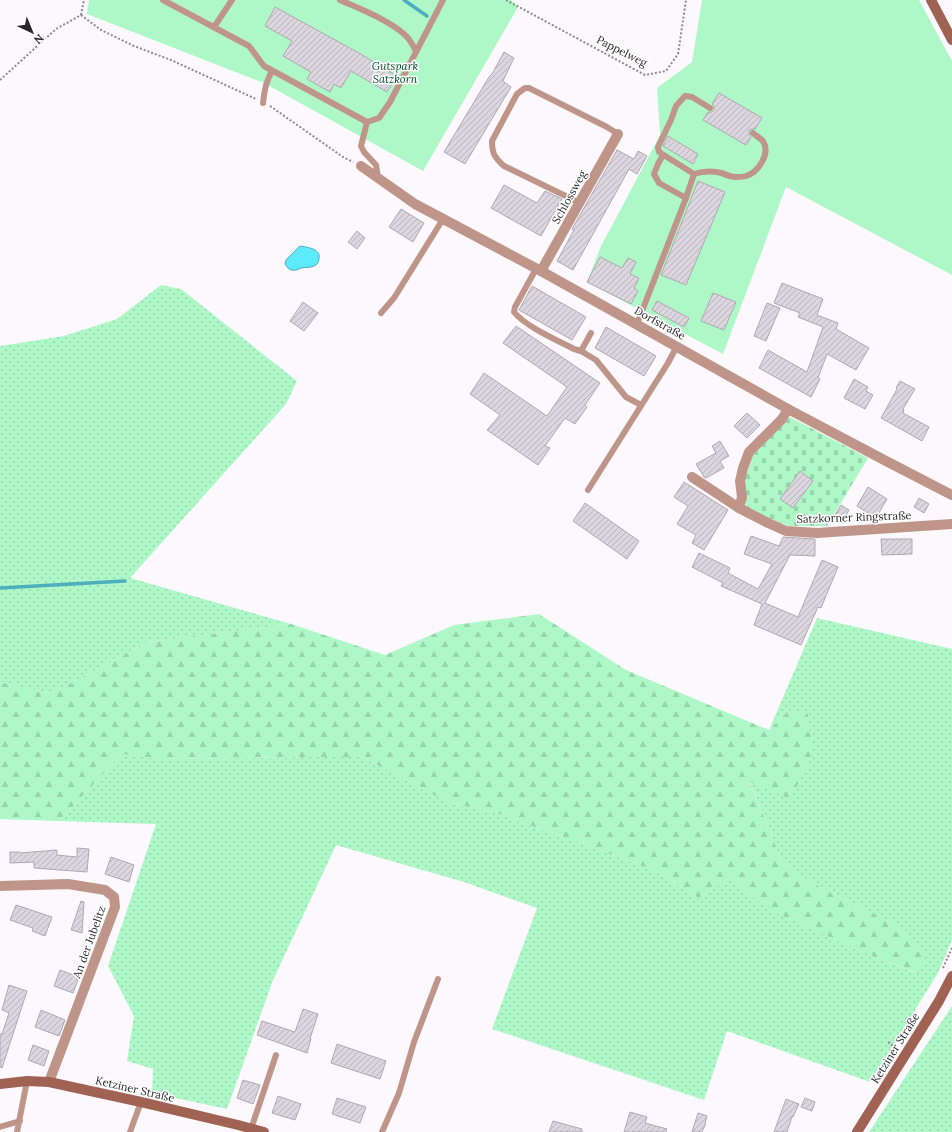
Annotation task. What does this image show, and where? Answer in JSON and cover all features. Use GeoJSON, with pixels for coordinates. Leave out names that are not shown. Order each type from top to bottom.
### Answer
{"type":"FeatureCollection","features":[{"type":"Feature","properties":{"kind":"street"},"geometry":{"type":"LineString","coordinates":[[931,0],[952,40]]}},
{"type":"Feature","properties":{"kind":"street","name":"Schlossweg"},"geometry":{"type":"LineString","coordinates":[[539,270],[580,203],[618,134]]}},
{"type":"Feature","properties":{"kind":"street","name":"Dorfstraße"},"geometry":{"type":"LineString","coordinates":[[361,166],[415,204],[539,270],[788,409],[952,495]]}},
{"type":"Feature","properties":{"kind":"street"},"geometry":{"type":"LineString","coordinates":[[739,508],[742,497],[740,480],[749,452],[782,419],[788,409]]}},
{"type":"Feature","properties":{"kind":"street","name":"Satzkorner Ringstraße"},"geometry":{"type":"LineString","coordinates":[[692,477],[739,508],[786,531],[817,533],[952,524]]}},
{"type":"Feature","properties":{"kind":"street","name":"An der Jubelitz"},"geometry":{"type":"LineString","coordinates":[[0,886],[68,884],[105,890],[114,898],[115,908],[49,1082]]}},
{"type":"Feature","properties":{"kind":"street","name":"Ketziner Straße"},"geometry":{"type":"LineString","coordinates":[[857,1132],[939,1001],[952,976]]}},
{"type":"Feature","properties":{"kind":"street","name":"Ketziner Straße"},"geometry":{"type":"LineString","coordinates":[[0,1084],[27,1081],[49,1082],[141,1102],[264,1132]]}},
{"type":"Feature","properties":{"kind":"lane"},"geometry":{"type":"LineString","coordinates":[[163,0],[248,46],[264,66],[272,71],[367,122],[379,118],[390,102],[443,0]]}},
{"type":"Feature","properties":{"kind":"lane"},"geometry":{"type":"LineString","coordinates":[[214,27],[232,0]]}},
{"type":"Feature","properties":{"kind":"lane"},"geometry":{"type":"LineString","coordinates":[[340,0],[367,11],[397,28],[408,38],[416,51]]}},
{"type":"Feature","properties":{"kind":"lane"},"geometry":{"type":"LineString","coordinates":[[263,102],[265,86],[272,71]]}},
{"type":"Feature","properties":{"kind":"lane"},"geometry":{"type":"LineString","coordinates":[[580,203],[504,166],[496,158],[492,150],[492,141],[517,94],[525,88],[529,88],[618,134]]}},
{"type":"Feature","properties":{"kind":"lane"},"geometry":{"type":"LineString","coordinates":[[694,174],[659,152],[658,147],[676,106],[685,96],[692,97],[710,108]]}},
{"type":"Feature","properties":{"kind":"lane"},"geometry":{"type":"LineString","coordinates":[[367,122],[361,146],[364,152],[376,164],[378,178]]}},
{"type":"Feature","properties":{"kind":"lane"},"geometry":{"type":"LineString","coordinates":[[637,324],[694,174],[701,171],[719,172],[735,177],[746,176],[752,172],[759,167],[765,156],[765,147],[763,142],[753,133]]}},
{"type":"Feature","properties":{"kind":"lane"},"geometry":{"type":"LineString","coordinates":[[663,155],[654,174],[659,182],[686,198]]}},
{"type":"Feature","properties":{"kind":"lane"},"geometry":{"type":"LineString","coordinates":[[381,313],[394,298],[443,219]]}},
{"type":"Feature","properties":{"kind":"lane"},"geometry":{"type":"LineString","coordinates":[[539,270],[514,307],[514,312],[519,318],[536,329],[596,360],[626,397],[641,405]]}},
{"type":"Feature","properties":{"kind":"lane"},"geometry":{"type":"LineString","coordinates":[[581,351],[591,332]]}},
{"type":"Feature","properties":{"kind":"lane"},"geometry":{"type":"LineString","coordinates":[[588,490],[668,363],[677,346]]}},
{"type":"Feature","properties":{"kind":"lane"},"geometry":{"type":"LineString","coordinates":[[382,1132],[398,1093],[414,1042],[438,979]]}},
{"type":"Feature","properties":{"kind":"lane"},"geometry":{"type":"LineString","coordinates":[[251,1129],[276,1055]]}},
{"type":"Feature","properties":{"kind":"lane"},"geometry":{"type":"LineString","coordinates":[[17,1132],[27,1081]]}},
{"type":"Feature","properties":{"kind":"lane"},"geometry":{"type":"LineString","coordinates":[[130,1132],[141,1102]]}},
{"type":"Feature","properties":{"kind":"lane"},"geometry":{"type":"LineString","coordinates":[[0,1127],[20,1121]]}},
{"type":"Feature","properties":{"kind":"path"},"geometry":{"type":"LineString","coordinates":[[0,80],[56,29],[81,15],[84,0]]}},
{"type":"Feature","properties":{"kind":"path","name":"Pappelweg"},"geometry":{"type":"LineString","coordinates":[[506,0],[645,75],[666,71],[678,54],[686,0]]}},
{"type":"Feature","properties":{"kind":"path"},"geometry":{"type":"LineString","coordinates":[[81,15],[101,30],[134,46],[171,60],[263,102],[343,157],[361,166]]}},
{"type":"Feature","properties":{"kind":"green space","name":"Gutspark Satzkorn"},"geometry":{"type":"Polygon","coordinates":[[[89,0],[511,0],[518,7],[423,171],[264,83],[87,14],[89,0]]]}},
{"type":"Feature","properties":{"kind":"green space"},"geometry":{"type":"Polygon","coordinates":[[[702,0],[919,0],[952,61],[952,275],[786,187],[723,354],[587,282],[601,246],[660,135],[657,88],[692,62],[702,0]]]}},
{"type":"Feature","properties":{"kind":"green space"},"geometry":{"type":"Polygon","coordinates":[[[161,285],[181,289],[297,381],[286,404],[130,578],[291,624],[147,642],[51,694],[0,682],[0,346],[64,336],[117,319],[161,285]]]}},
{"type":"Feature","properties":{"kind":"green space"},"geometry":{"type":"Polygon","coordinates":[[[790,417],[868,458],[827,526],[788,526],[758,514],[746,507],[744,482],[753,455],[790,417]]]}},
{"type":"Feature","properties":{"kind":"green space"},"geometry":{"type":"Polygon","coordinates":[[[539,614],[626,670],[769,730],[789,710],[808,714],[813,756],[790,799],[749,781],[781,860],[812,883],[905,929],[925,957],[918,973],[881,960],[767,909],[729,878],[699,898],[651,869],[499,814],[447,802],[362,757],[159,759],[122,754],[59,821],[0,819],[0,682],[51,694],[147,642],[291,624],[385,655],[454,625],[539,614]]]}},
{"type":"Feature","properties":{"kind":"green space"},"geometry":{"type":"Polygon","coordinates":[[[817,618],[952,649],[952,940],[938,973],[870,1082],[727,1031],[704,1100],[492,1029],[537,908],[464,882],[336,845],[273,980],[227,1109],[152,1093],[153,1069],[127,1061],[134,1016],[108,966],[156,824],[59,821],[122,754],[159,759],[362,757],[447,802],[499,814],[651,869],[699,898],[729,878],[768,909],[881,960],[917,973],[905,929],[812,883],[781,860],[749,780],[789,710],[769,730],[817,618]]]}},
{"type":"Feature","properties":{"kind":"green space"},"geometry":{"type":"Polygon","coordinates":[[[952,1006],[952,1132],[869,1132],[952,1006]]]}},
{"type":"Feature","properties":{"kind":"water"},"geometry":{"type":"Polygon","coordinates":[[[300,246],[310,248],[318,252],[318,262],[312,267],[295,270],[290,269],[285,264],[286,260],[300,246]]]}},
{"type":"Feature","properties":{"kind":"building"},"geometry":{"type":"Polygon","coordinates":[[[275,7],[359,53],[397,76],[387,92],[351,71],[341,88],[334,84],[330,92],[307,79],[311,72],[283,56],[292,41],[265,26],[275,7]]]}},
{"type":"Feature","properties":{"kind":"building"},"geometry":{"type":"Polygon","coordinates":[[[504,52],[514,58],[503,81],[511,87],[465,164],[444,152],[504,52]]]}},
{"type":"Feature","properties":{"kind":"building"},"geometry":{"type":"Polygon","coordinates":[[[719,93],[762,118],[755,129],[749,130],[751,137],[746,145],[703,120],[708,112],[712,112],[714,110],[714,106],[712,104],[719,93]]]}},
{"type":"Feature","properties":{"kind":"building"},"geometry":{"type":"Polygon","coordinates":[[[668,136],[698,154],[693,164],[663,146],[668,136]]]}},
{"type":"Feature","properties":{"kind":"building"},"geometry":{"type":"Polygon","coordinates":[[[617,150],[634,159],[638,151],[647,156],[637,174],[629,169],[573,270],[557,261],[574,230],[572,229],[617,150]]]}},
{"type":"Feature","properties":{"kind":"building"},"geometry":{"type":"Polygon","coordinates":[[[698,181],[725,192],[686,285],[661,275],[698,181]]]}},
{"type":"Feature","properties":{"kind":"building"},"geometry":{"type":"Polygon","coordinates":[[[504,185],[537,203],[545,191],[562,199],[541,236],[491,208],[504,185]]]}},
{"type":"Feature","properties":{"kind":"building"},"geometry":{"type":"Polygon","coordinates":[[[401,209],[424,223],[413,242],[389,227],[401,209]]]}},
{"type":"Feature","properties":{"kind":"building"},"geometry":{"type":"Polygon","coordinates":[[[357,231],[365,238],[357,249],[348,242],[357,231]]]}},
{"type":"Feature","properties":{"kind":"building"},"geometry":{"type":"Polygon","coordinates":[[[600,257],[622,268],[628,258],[636,262],[630,274],[639,278],[634,288],[638,291],[631,304],[587,282],[600,257]]]}},
{"type":"Feature","properties":{"kind":"building"},"geometry":{"type":"Polygon","coordinates":[[[782,283],[823,299],[817,315],[838,323],[836,329],[869,348],[856,370],[827,354],[818,378],[820,379],[811,397],[759,368],[768,350],[807,372],[823,327],[798,317],[800,313],[774,303],[782,283]]]}},
{"type":"Feature","properties":{"kind":"building"},"geometry":{"type":"Polygon","coordinates":[[[532,286],[586,317],[572,340],[519,310],[532,286]]]}},
{"type":"Feature","properties":{"kind":"building"},"geometry":{"type":"Polygon","coordinates":[[[713,293],[736,302],[724,330],[701,321],[713,293]]]}},
{"type":"Feature","properties":{"kind":"building"},"geometry":{"type":"Polygon","coordinates":[[[657,301],[689,318],[684,327],[652,310],[657,301]]]}},
{"type":"Feature","properties":{"kind":"building"},"geometry":{"type":"Polygon","coordinates":[[[303,302],[318,313],[304,331],[290,321],[303,302]]]}},
{"type":"Feature","properties":{"kind":"building"},"geometry":{"type":"Polygon","coordinates":[[[767,303],[780,308],[766,341],[754,336],[767,303]]]}},
{"type":"Feature","properties":{"kind":"building"},"geometry":{"type":"Polygon","coordinates":[[[516,326],[600,383],[585,405],[587,407],[575,424],[565,418],[545,446],[550,448],[538,465],[487,430],[500,415],[470,394],[484,373],[547,416],[567,387],[503,343],[516,326]]]}},
{"type":"Feature","properties":{"kind":"building"},"geometry":{"type":"Polygon","coordinates":[[[606,327],[656,356],[644,376],[595,348],[606,327]]]}},
{"type":"Feature","properties":{"kind":"building"},"geometry":{"type":"Polygon","coordinates":[[[854,379],[868,387],[866,391],[873,395],[865,409],[844,398],[854,379]]]}},
{"type":"Feature","properties":{"kind":"building"},"geometry":{"type":"Polygon","coordinates":[[[900,381],[915,389],[903,409],[903,413],[929,427],[922,441],[881,418],[900,381]]]}},
{"type":"Feature","properties":{"kind":"building"},"geometry":{"type":"Polygon","coordinates":[[[747,413],[760,425],[747,438],[734,426],[747,413]]]}},
{"type":"Feature","properties":{"kind":"building"},"geometry":{"type":"Polygon","coordinates":[[[720,441],[729,456],[720,461],[724,468],[706,478],[696,464],[716,453],[712,446],[720,441]]]}},
{"type":"Feature","properties":{"kind":"building"},"geometry":{"type":"Polygon","coordinates":[[[800,471],[813,481],[793,508],[780,499],[800,471]]]}},
{"type":"Feature","properties":{"kind":"building"},"geometry":{"type":"Polygon","coordinates":[[[684,482],[728,510],[704,550],[692,543],[696,535],[677,524],[688,506],[674,497],[684,482]]]}},
{"type":"Feature","properties":{"kind":"building"},"geometry":{"type":"Polygon","coordinates":[[[868,487],[887,499],[876,518],[857,506],[868,487]]]}},
{"type":"Feature","properties":{"kind":"building"},"geometry":{"type":"Polygon","coordinates":[[[919,498],[929,504],[924,513],[914,507],[919,498]]]}},
{"type":"Feature","properties":{"kind":"building"},"geometry":{"type":"Polygon","coordinates":[[[585,503],[639,541],[627,559],[573,521],[585,503]]]}},
{"type":"Feature","properties":{"kind":"building"},"geometry":{"type":"Polygon","coordinates":[[[841,505],[849,510],[843,520],[835,515],[841,505]]]}},
{"type":"Feature","properties":{"kind":"building"},"geometry":{"type":"Polygon","coordinates":[[[751,536],[779,546],[783,537],[815,539],[815,556],[790,555],[765,603],[798,617],[822,560],[838,567],[821,608],[818,607],[801,645],[754,625],[762,604],[721,586],[723,583],[692,567],[699,553],[730,568],[728,573],[758,589],[772,564],[744,554],[751,536]]]}},
{"type":"Feature","properties":{"kind":"building"},"geometry":{"type":"Polygon","coordinates":[[[881,539],[912,539],[912,554],[882,555],[881,539]]]}},
{"type":"Feature","properties":{"kind":"building"},"geometry":{"type":"Polygon","coordinates":[[[77,848],[89,849],[87,872],[34,868],[34,862],[10,863],[10,852],[20,853],[57,850],[57,855],[77,857],[77,848]]]}},
{"type":"Feature","properties":{"kind":"building"},"geometry":{"type":"Polygon","coordinates":[[[111,857],[134,865],[129,882],[105,874],[111,857]]]}},
{"type":"Feature","properties":{"kind":"building"},"geometry":{"type":"Polygon","coordinates":[[[81,901],[84,902],[82,933],[71,930],[81,901]]]}},
{"type":"Feature","properties":{"kind":"building"},"geometry":{"type":"Polygon","coordinates":[[[16,905],[52,917],[45,936],[32,931],[33,928],[10,920],[16,905]]]}},
{"type":"Feature","properties":{"kind":"building"},"geometry":{"type":"Polygon","coordinates":[[[60,970],[79,977],[73,993],[54,986],[60,970]]]}},
{"type":"Feature","properties":{"kind":"building"},"geometry":{"type":"Polygon","coordinates":[[[9,985],[27,991],[2,1068],[0,1067],[0,1034],[2,1034],[9,1013],[2,1010],[9,985]]]}},
{"type":"Feature","properties":{"kind":"building"},"geometry":{"type":"Polygon","coordinates":[[[303,1009],[318,1014],[307,1053],[257,1035],[262,1021],[295,1032],[303,1009]]]}},
{"type":"Feature","properties":{"kind":"building"},"geometry":{"type":"Polygon","coordinates":[[[41,1010],[65,1020],[59,1036],[35,1027],[41,1010]]]}},
{"type":"Feature","properties":{"kind":"building"},"geometry":{"type":"Polygon","coordinates":[[[337,1044],[386,1061],[380,1079],[331,1063],[337,1044]]]}},
{"type":"Feature","properties":{"kind":"building"},"geometry":{"type":"Polygon","coordinates":[[[33,1045],[49,1051],[44,1066],[28,1060],[33,1045]]]}},
{"type":"Feature","properties":{"kind":"building"},"geometry":{"type":"Polygon","coordinates":[[[243,1080],[260,1085],[253,1104],[237,1098],[243,1080]]]}},
{"type":"Feature","properties":{"kind":"building"},"geometry":{"type":"Polygon","coordinates":[[[278,1096],[301,1104],[295,1120],[272,1113],[278,1096]]]}},
{"type":"Feature","properties":{"kind":"building"},"geometry":{"type":"Polygon","coordinates":[[[337,1098],[366,1107],[360,1123],[332,1114],[337,1098]]]}},
{"type":"Feature","properties":{"kind":"building"},"geometry":{"type":"Polygon","coordinates":[[[805,1098],[815,1102],[812,1111],[801,1107],[805,1098]]]}},
{"type":"Feature","properties":{"kind":"building"},"geometry":{"type":"Polygon","coordinates":[[[786,1099],[799,1104],[792,1117],[787,1132],[774,1132],[786,1099]]]}},
{"type":"Feature","properties":{"kind":"building"},"geometry":{"type":"Polygon","coordinates":[[[630,1112],[647,1117],[645,1123],[667,1129],[666,1132],[624,1132],[630,1112]]]}},
{"type":"Feature","properties":{"kind":"building"},"geometry":{"type":"Polygon","coordinates":[[[698,1113],[707,1116],[706,1123],[702,1132],[692,1132],[698,1113]]]}},
{"type":"Feature","properties":{"kind":"building"},"geometry":{"type":"Polygon","coordinates":[[[553,1121],[582,1129],[582,1132],[549,1132],[553,1121]]]}},
{"type":"Feature","properties":{"kind":"waterway"},"geometry":{"type":"LineString","coordinates":[[404,0],[427,16]]}},
{"type":"Feature","properties":{"kind":"waterway"},"geometry":{"type":"LineString","coordinates":[[0,588],[125,581]]}}]}
